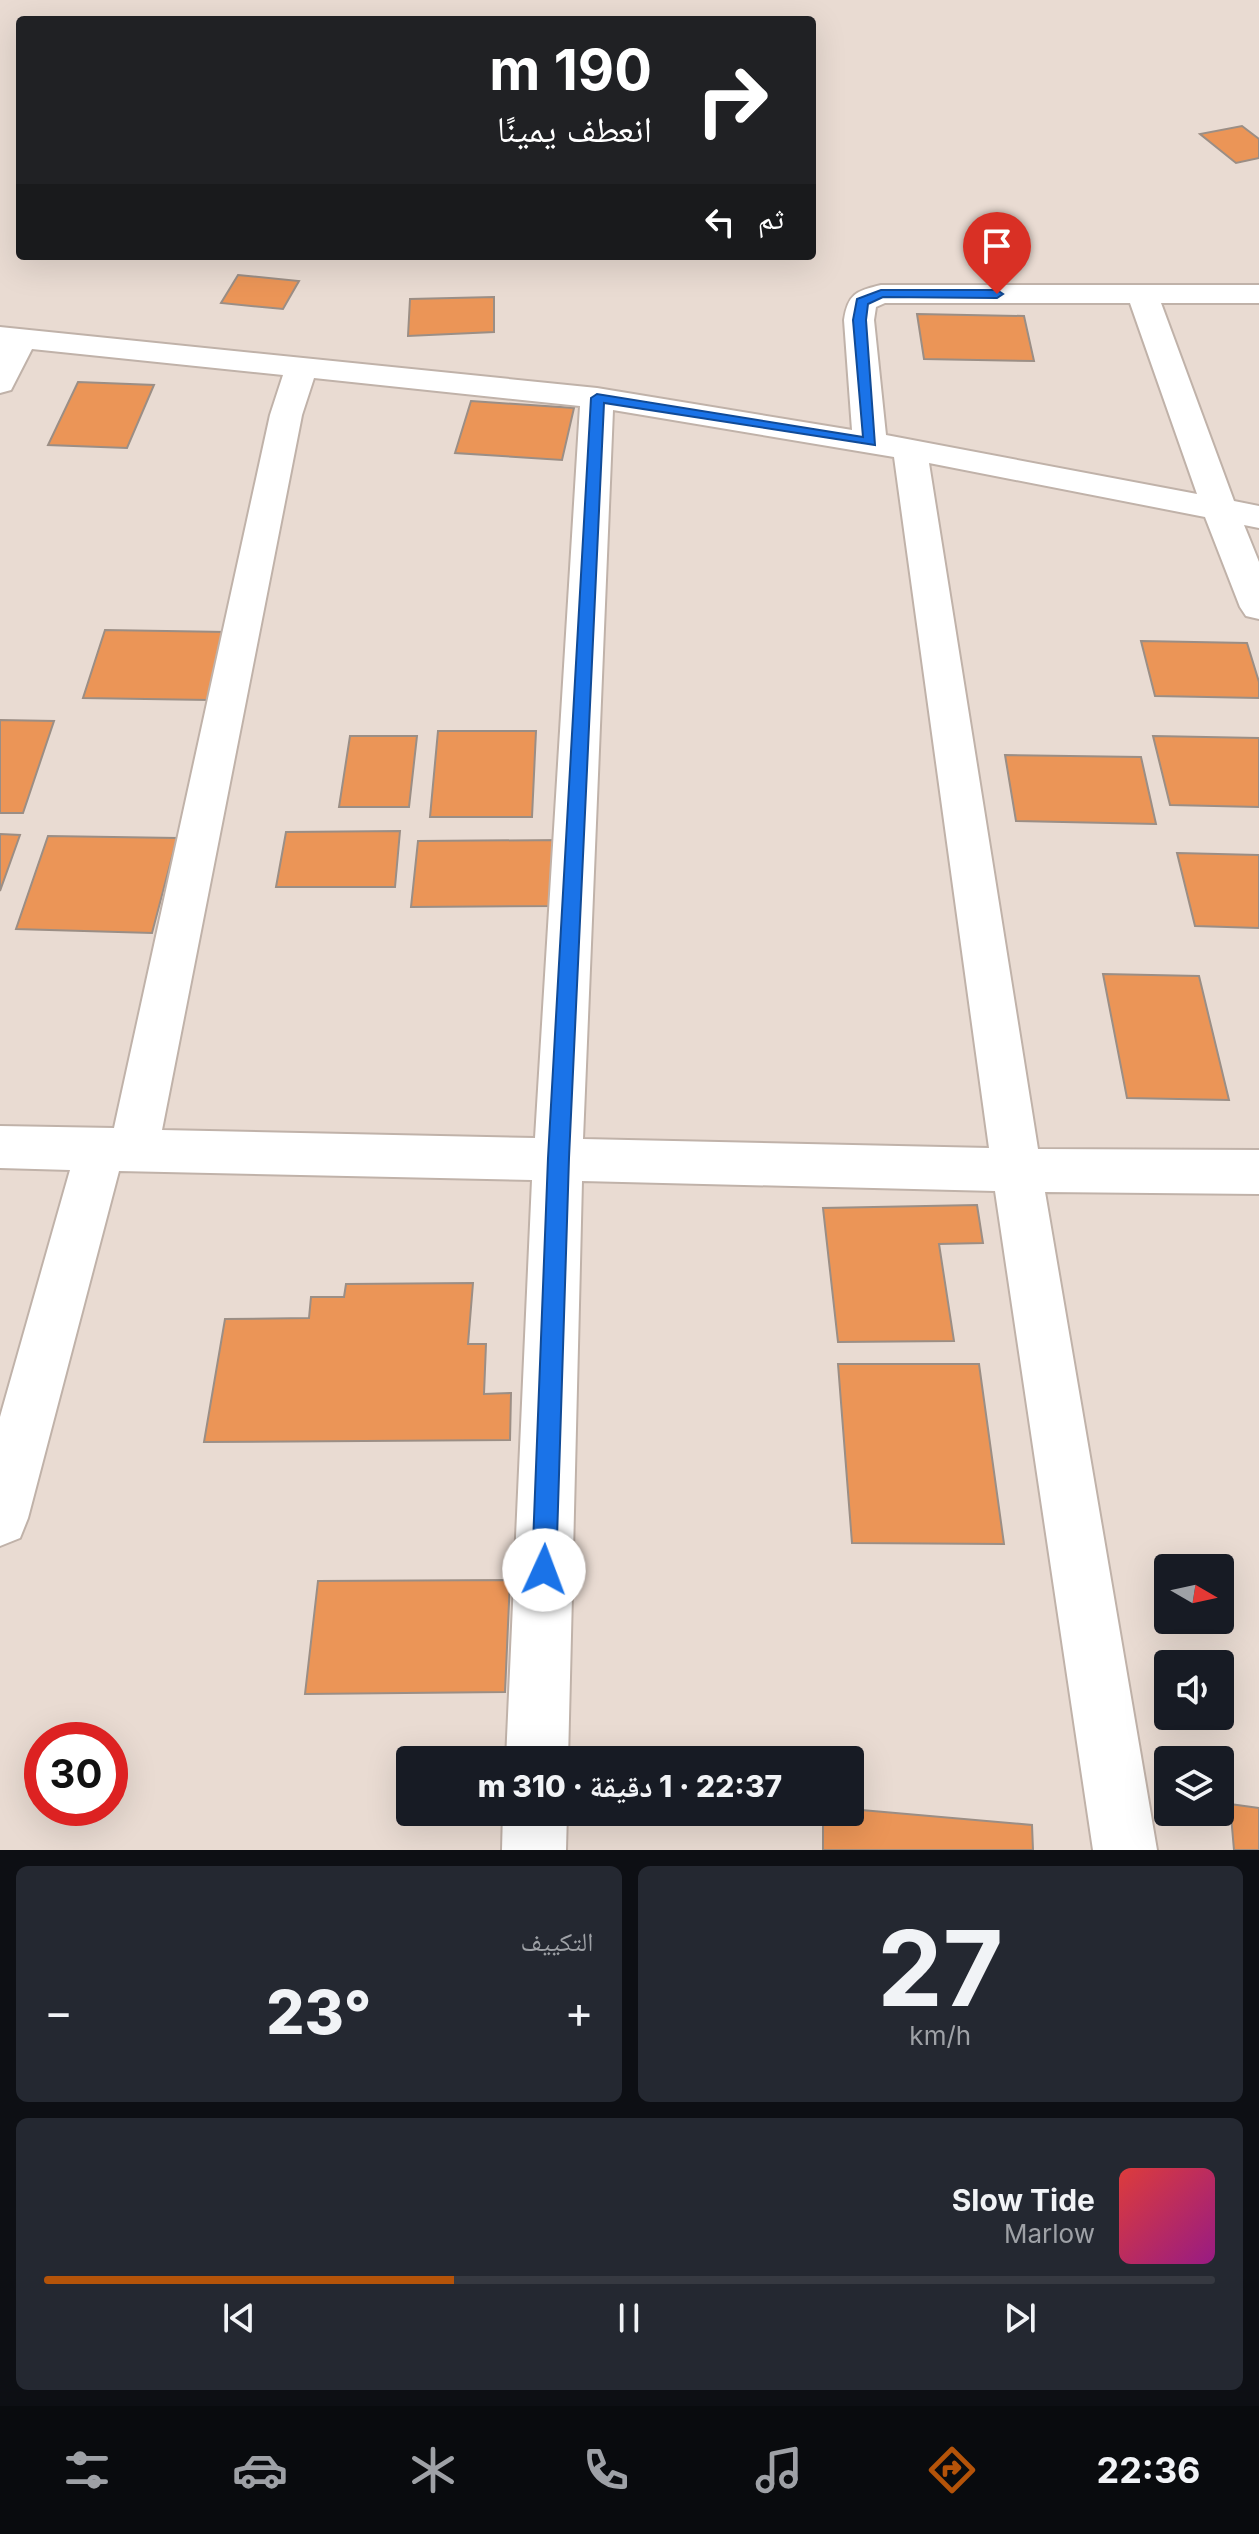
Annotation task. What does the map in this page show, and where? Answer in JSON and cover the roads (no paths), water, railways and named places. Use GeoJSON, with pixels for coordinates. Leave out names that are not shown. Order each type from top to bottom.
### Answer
{"type":"FeatureCollection","features":[{"type":"Feature","properties":{"kind":"street"},"geometry":{"type":"LineString","coordinates":[[1125,1850],[1017,1170],[890,446],[859,320],[862,302],[881,294],[1259,294]]}},
{"type":"Feature","properties":{"kind":"street"},"geometry":{"type":"LineString","coordinates":[[1142,294],[1220,510],[1259,607]]}},
{"type":"Feature","properties":{"kind":"street"},"geometry":{"type":"LineString","coordinates":[[0,383],[10,337],[597,398],[890,446],[1259,517]]}},
{"type":"Feature","properties":{"kind":"street"},"geometry":{"type":"LineString","coordinates":[[100,1149],[134,1150],[286,415],[301,367]]}},
{"type":"Feature","properties":{"kind":"street"},"geometry":{"type":"LineString","coordinates":[[537,1746],[558,1158],[597,398]]}},
{"type":"Feature","properties":{"kind":"street"},"geometry":{"type":"LineString","coordinates":[[0,1147],[1017,1170],[1259,1172]]}},
{"type":"Feature","properties":{"kind":"street"},"geometry":{"type":"LineString","coordinates":[[0,1518],[100,1149]]}},
{"type":"Feature","properties":{"kind":"street"},"geometry":{"type":"LineString","coordinates":[[534,1850],[535,1826]]}}]}
